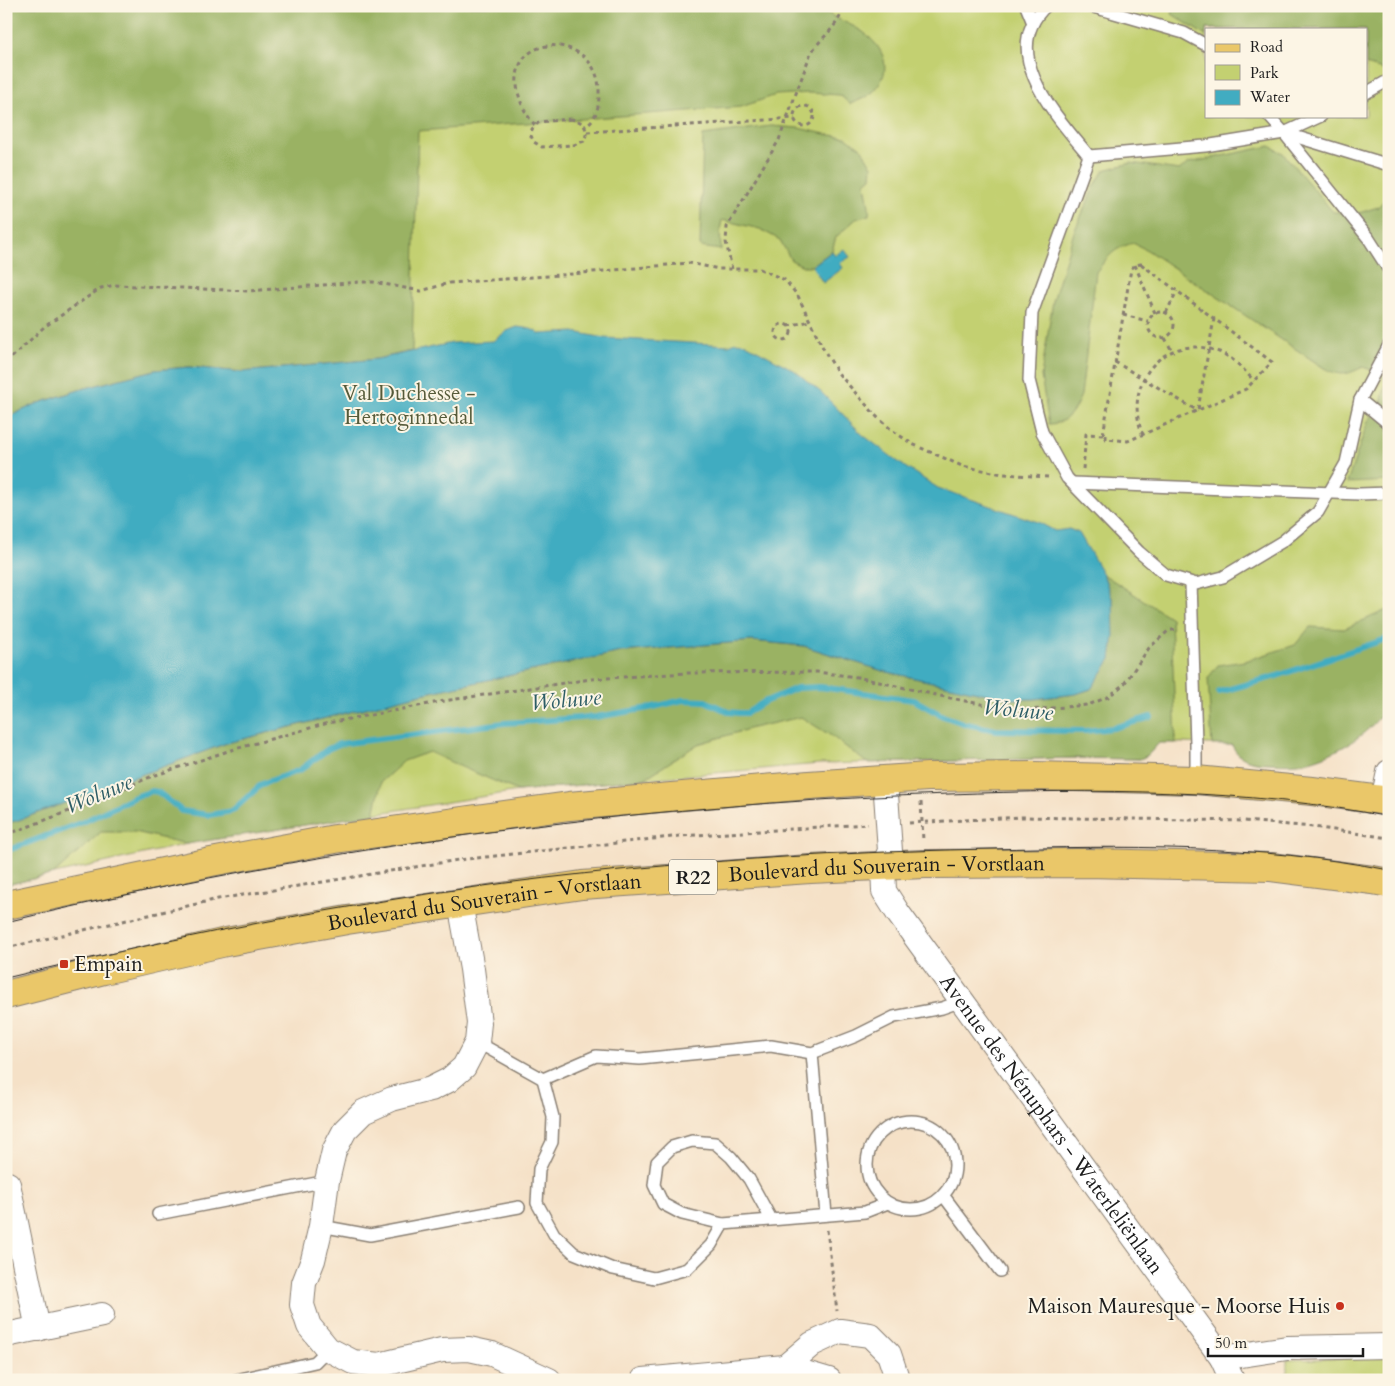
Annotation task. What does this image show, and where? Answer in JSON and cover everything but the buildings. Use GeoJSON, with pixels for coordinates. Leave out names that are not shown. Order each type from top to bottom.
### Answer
{"type":"FeatureCollection","features":[{"type":"Feature","properties":{"kind":"main road"},"geometry":{"type":"LineString","coordinates":[[6,905],[211,862],[335,839],[569,806],[885,780],[928,777],[1033,776],[1196,780],[1312,791],[1386,801]]}},
{"type":"Feature","properties":{"kind":"main road","name":"Boulevard du Souverain - Vorstlaan"},"geometry":{"type":"LineString","coordinates":[[6,996],[104,970],[226,942],[348,920],[582,886],[800,870],[883,866],[1086,863],[1271,867],[1389,883]]}},
{"type":"Feature","properties":{"kind":"street"},"geometry":{"type":"LineString","coordinates":[[1386,801],[1389,772]]}},
{"type":"Feature","properties":{"kind":"street","name":"Avenue des Nénuphars - Waterleliënlaan"},"geometry":{"type":"LineString","coordinates":[[885,780],[890,851],[883,866],[884,892],[1222,1358],[1232,1380]]}},
{"type":"Feature","properties":{"kind":"street"},"geometry":{"type":"LineString","coordinates":[[460,903],[479,1023],[477,1042],[464,1067],[449,1080],[431,1089],[392,1100],[363,1112],[345,1130],[334,1151],[327,1181],[321,1226],[313,1260],[304,1282],[302,1304],[309,1326],[328,1349],[353,1362],[379,1365],[442,1350],[469,1348],[492,1354],[549,1380]]}},
{"type":"Feature","properties":{"kind":"street"},"geometry":{"type":"LineString","coordinates":[[6,1184],[8,1184],[38,1328]]}},
{"type":"Feature","properties":{"kind":"street"},"geometry":{"type":"LineString","coordinates":[[6,1336],[102,1315]]}},
{"type":"Feature","properties":{"kind":"street"},"geometry":{"type":"LineString","coordinates":[[785,1367],[812,1344],[840,1331],[870,1335],[889,1354],[896,1375],[895,1380]]}},
{"type":"Feature","properties":{"kind":"street"},"geometry":{"type":"LineString","coordinates":[[1222,1358],[1286,1348],[1389,1346]]}},
{"type":"Feature","properties":{"kind":"street"},"geometry":{"type":"LineString","coordinates":[[643,1380],[785,1367],[829,1380]]}},
{"type":"Feature","properties":{"kind":"lane"},"geometry":{"type":"LineString","coordinates":[[1026,6],[1033,23]]}},
{"type":"Feature","properties":{"kind":"lane"},"geometry":{"type":"LineString","coordinates":[[1046,6],[1037,14],[1029,30],[1027,45],[1031,70],[1050,109],[1089,156]]}},
{"type":"Feature","properties":{"kind":"lane"},"geometry":{"type":"LineString","coordinates":[[1090,6],[1184,33],[1205,44]]}},
{"type":"Feature","properties":{"kind":"lane"},"geometry":{"type":"LineString","coordinates":[[1368,92],[1389,80]]}},
{"type":"Feature","properties":{"kind":"lane"},"geometry":{"type":"LineString","coordinates":[[1271,118],[1369,239],[1389,270]]}},
{"type":"Feature","properties":{"kind":"lane"},"geometry":{"type":"LineString","coordinates":[[1089,156],[1205,146],[1284,133],[1316,118]]}},
{"type":"Feature","properties":{"kind":"lane"},"geometry":{"type":"LineString","coordinates":[[1284,133],[1389,165]]}},
{"type":"Feature","properties":{"kind":"lane"},"geometry":{"type":"LineString","coordinates":[[1089,156],[1032,313],[1029,380],[1042,432],[1075,481],[1139,552],[1166,575],[1196,584],[1223,577],[1283,541],[1318,512],[1346,463],[1360,400],[1389,345]]}},
{"type":"Feature","properties":{"kind":"lane"},"geometry":{"type":"LineString","coordinates":[[1360,400],[1389,424]]}},
{"type":"Feature","properties":{"kind":"lane"},"geometry":{"type":"LineString","coordinates":[[1075,481],[1389,494]]}},
{"type":"Feature","properties":{"kind":"lane"},"geometry":{"type":"LineString","coordinates":[[1191,583],[1196,780]]}},
{"type":"Feature","properties":{"kind":"lane"},"geometry":{"type":"LineString","coordinates":[[543,1079],[596,1056],[640,1058],[771,1046],[812,1053],[856,1036],[894,1017],[942,1008],[962,1001]]}},
{"type":"Feature","properties":{"kind":"lane"},"geometry":{"type":"LineString","coordinates":[[477,1042],[543,1079],[553,1117],[552,1142],[539,1169],[537,1204],[554,1234],[574,1253],[613,1269],[654,1278],[687,1269],[711,1245],[723,1224]]}},
{"type":"Feature","properties":{"kind":"lane"},"geometry":{"type":"LineString","coordinates":[[812,1053],[826,1215]]}},
{"type":"Feature","properties":{"kind":"lane"},"geometry":{"type":"LineString","coordinates":[[912,1121],[926,1124],[939,1131],[948,1142],[954,1155],[955,1169],[951,1183],[943,1195],[931,1204],[917,1209],[902,1208],[888,1203],[877,1194],[870,1181],[867,1167],[869,1153],[875,1140],[885,1129],[898,1123],[912,1121]]}},
{"type":"Feature","properties":{"kind":"lane"},"geometry":{"type":"LineString","coordinates":[[771,1219],[749,1179],[731,1157],[715,1143],[692,1141],[672,1148],[657,1162],[654,1185],[663,1204],[682,1214],[723,1224],[865,1212],[888,1203]]}},
{"type":"Feature","properties":{"kind":"lane"},"geometry":{"type":"LineString","coordinates":[[158,1214],[327,1181]]}},
{"type":"Feature","properties":{"kind":"lane"},"geometry":{"type":"LineString","coordinates":[[943,1195],[1000,1270]]}},
{"type":"Feature","properties":{"kind":"lane"},"geometry":{"type":"LineString","coordinates":[[321,1226],[370,1235],[519,1207]]}},
{"type":"Feature","properties":{"kind":"lane"},"geometry":{"type":"LineString","coordinates":[[236,1380],[315,1362],[328,1349]]}},
{"type":"Feature","properties":{"kind":"path"},"geometry":{"type":"LineString","coordinates":[[732,268],[726,242],[727,227],[779,140],[810,55],[816,45],[840,18],[843,6]]}},
{"type":"Feature","properties":{"kind":"path"},"geometry":{"type":"LineString","coordinates":[[535,125],[527,117],[519,98],[516,77],[519,67],[528,52],[545,47],[559,46],[571,48],[579,53],[594,68],[597,75],[599,83],[598,108],[592,121],[585,126]]}},
{"type":"Feature","properties":{"kind":"path"},"geometry":{"type":"LineString","coordinates":[[804,106],[810,108],[814,114],[813,120],[806,126],[800,125],[795,118],[796,111],[804,106]]}},
{"type":"Feature","properties":{"kind":"path"},"geometry":{"type":"LineString","coordinates":[[587,132],[795,118]]}},
{"type":"Feature","properties":{"kind":"path"},"geometry":{"type":"LineString","coordinates":[[570,119],[577,120],[585,126],[587,132],[584,141],[579,144],[542,147],[534,142],[531,136],[532,129],[539,122],[570,119]]}},
{"type":"Feature","properties":{"kind":"path"},"geometry":{"type":"LineString","coordinates":[[6,364],[44,327],[101,288],[115,285],[249,291],[374,282],[421,291],[449,283],[689,263],[719,269],[760,269],[785,280],[798,296],[824,350],[838,373],[877,416],[893,431],[912,444],[962,466],[983,471],[1075,481],[1083,470],[1086,434],[1103,435],[1106,435],[1106,439],[1128,441],[1246,389],[1272,362],[1140,264],[1134,265],[1131,268],[1103,435]]}},
{"type":"Feature","properties":{"kind":"path"},"geometry":{"type":"LineString","coordinates":[[1134,265],[1155,313]]}},
{"type":"Feature","properties":{"kind":"path"},"geometry":{"type":"LineString","coordinates":[[1166,313],[1177,291]]}},
{"type":"Feature","properties":{"kind":"path"},"geometry":{"type":"LineString","coordinates":[[1155,313],[1166,313],[1172,319],[1174,327],[1170,335],[1166,338],[1158,338],[1150,334],[1148,321],[1155,313]]}},
{"type":"Feature","properties":{"kind":"path"},"geometry":{"type":"LineString","coordinates":[[1123,315],[1148,321]]}},
{"type":"Feature","properties":{"kind":"path"},"geometry":{"type":"LineString","coordinates":[[1198,410],[1214,319]]}},
{"type":"Feature","properties":{"kind":"path"},"geometry":{"type":"LineString","coordinates":[[788,326],[791,330],[789,338],[782,340],[778,338],[775,333],[776,328],[783,324],[788,326],[810,321]]}},
{"type":"Feature","properties":{"kind":"path"},"geometry":{"type":"LineString","coordinates":[[1166,338],[1172,351]]}},
{"type":"Feature","properties":{"kind":"path"},"geometry":{"type":"LineString","coordinates":[[1143,435],[1137,420],[1137,395],[1144,378],[1155,363],[1172,351],[1188,347],[1218,351],[1233,359],[1254,381]]}},
{"type":"Feature","properties":{"kind":"path"},"geometry":{"type":"LineString","coordinates":[[1115,362],[1198,410]]}},
{"type":"Feature","properties":{"kind":"path"},"geometry":{"type":"LineString","coordinates":[[6,835],[150,777],[228,751],[328,723],[450,700],[591,680],[687,673],[817,672],[857,676],[945,697],[1017,711],[1088,706],[1108,697],[1124,684],[1149,648],[1168,631],[1192,624]]}},
{"type":"Feature","properties":{"kind":"path"},"geometry":{"type":"LineString","coordinates":[[921,802],[923,842]]}},
{"type":"Feature","properties":{"kind":"path"},"geometry":{"type":"LineString","coordinates":[[826,1215],[840,1331]]}},
{"type":"Feature","properties":{"kind":"green space","name":"Val Duchesse - Hertoginnedal"},"geometry":{"type":"Polygon","coordinates":[[[6,6],[1389,6],[1389,702],[1366,730],[1352,740],[1323,756],[1290,763],[1265,763],[1248,760],[1240,755],[1232,745],[1159,742],[1148,755],[1140,759],[1073,758],[819,764],[644,779],[518,791],[196,842],[6,885],[6,6]]]}},
{"type":"Feature","properties":{"kind":"green space"},"geometry":{"type":"Polygon","coordinates":[[[6,6],[825,6],[826,12],[859,29],[870,38],[881,52],[885,67],[884,75],[874,91],[850,104],[840,95],[809,93],[776,95],[741,107],[418,131],[412,351],[377,359],[242,372],[189,367],[155,370],[82,389],[36,404],[6,418],[6,6]]]}},
{"type":"Feature","properties":{"kind":"green space"},"geometry":{"type":"Polygon","coordinates":[[[1175,6],[1389,6],[1389,72],[1368,66],[1368,28],[1205,28],[1205,35],[1172,14],[1175,6]]]}},
{"type":"Feature","properties":{"kind":"green space"},"geometry":{"type":"Polygon","coordinates":[[[771,126],[798,128],[846,137],[861,148],[872,166],[871,177],[865,182],[869,215],[856,219],[836,237],[832,251],[812,266],[803,266],[791,260],[780,240],[760,229],[722,220],[720,230],[721,250],[700,247],[703,135],[771,126]]]}},
{"type":"Feature","properties":{"kind":"green space"},"geometry":{"type":"Polygon","coordinates":[[[1270,146],[1283,153],[1333,212],[1359,213],[1378,207],[1389,195],[1389,481],[1347,483],[1368,421],[1381,404],[1386,383],[1382,374],[1363,367],[1344,374],[1335,373],[1324,368],[1147,250],[1133,243],[1115,251],[1096,272],[1081,395],[1070,415],[1061,422],[1049,424],[1041,376],[1053,301],[1074,232],[1094,187],[1104,170],[1131,163],[1179,170],[1189,163],[1270,146]]]}},
{"type":"Feature","properties":{"kind":"green space"},"geometry":{"type":"Polygon","coordinates":[[[1103,574],[1171,618],[1176,743],[1159,743],[1148,755],[1140,759],[1073,758],[867,763],[833,737],[801,717],[752,728],[698,744],[644,779],[518,791],[429,752],[404,761],[381,782],[374,814],[187,844],[135,832],[101,832],[54,874],[6,885],[6,823],[16,821],[227,743],[421,694],[621,652],[752,641],[804,646],[883,671],[1009,699],[1034,699],[1076,694],[1091,689],[1111,659],[1113,601],[1103,574]]]}},
{"type":"Feature","properties":{"kind":"green space"},"geometry":{"type":"Polygon","coordinates":[[[1389,609],[1390,674],[1388,704],[1381,715],[1363,733],[1329,754],[1317,759],[1297,763],[1279,764],[1248,760],[1239,755],[1232,745],[1212,745],[1208,678],[1218,665],[1245,661],[1295,645],[1310,627],[1344,629],[1389,609]]]}},
{"type":"Feature","properties":{"kind":"green space"},"geometry":{"type":"Polygon","coordinates":[[[1388,1357],[1389,1380],[1287,1380],[1287,1360],[1388,1357]]]}},
{"type":"Feature","properties":{"kind":"water"},"geometry":{"type":"Polygon","coordinates":[[[844,249],[850,257],[840,263],[843,268],[823,283],[812,266],[832,251],[835,256],[844,249]]]}},
{"type":"Feature","properties":{"kind":"water"},"geometry":{"type":"Polygon","coordinates":[[[517,327],[532,329],[539,334],[574,332],[605,338],[729,345],[736,342],[744,343],[794,370],[823,394],[863,435],[905,467],[938,488],[1038,522],[1055,531],[1069,529],[1079,533],[1103,574],[1113,601],[1114,635],[1111,659],[1091,689],[1076,694],[1034,699],[1009,699],[883,671],[804,646],[752,641],[621,652],[421,694],[227,743],[16,821],[6,823],[6,418],[36,404],[82,389],[155,370],[189,367],[242,372],[377,359],[452,343],[493,341],[507,331],[517,327]]]}},
{"type":"Feature","properties":{"kind":"waterway","name":"Woluwe"},"geometry":{"type":"LineString","coordinates":[[1219,692],[1277,676],[1389,638]]}},
{"type":"Feature","properties":{"kind":"waterway","name":"Woluwe"},"geometry":{"type":"LineString","coordinates":[[6,851],[83,822],[137,796],[152,791],[158,792],[182,811],[209,815],[232,811],[262,784],[300,770],[328,749],[339,744],[504,723],[596,717],[683,700],[705,701],[729,712],[747,713],[764,702],[797,688],[820,687],[914,700],[943,716],[966,724],[996,730],[1085,731],[1113,728],[1151,717]]}},
{"type":"Feature","properties":{"kind":"tram line"},"geometry":{"type":"LineString","coordinates":[[6,922],[239,872],[357,852],[474,834],[593,819],[711,808],[830,799],[949,794],[1114,791],[1280,800],[1335,807],[1389,817]]}},
{"type":"Feature","properties":{"kind":"tram line"},"geometry":{"type":"LineString","coordinates":[[6,978],[90,958],[258,923],[422,895],[584,874],[747,859],[910,851],[1140,847],[1290,855],[1389,870]]}},
{"type":"Feature","properties":{"kind":"place","name":"Empain"},"geometry":{"type":"Point","coordinates":[64,964]}},
{"type":"Feature","properties":{"kind":"place","name":"Maison Mauresque - Moorse Huis"},"geometry":{"type":"Point","coordinates":[1340,1306]}}]}
